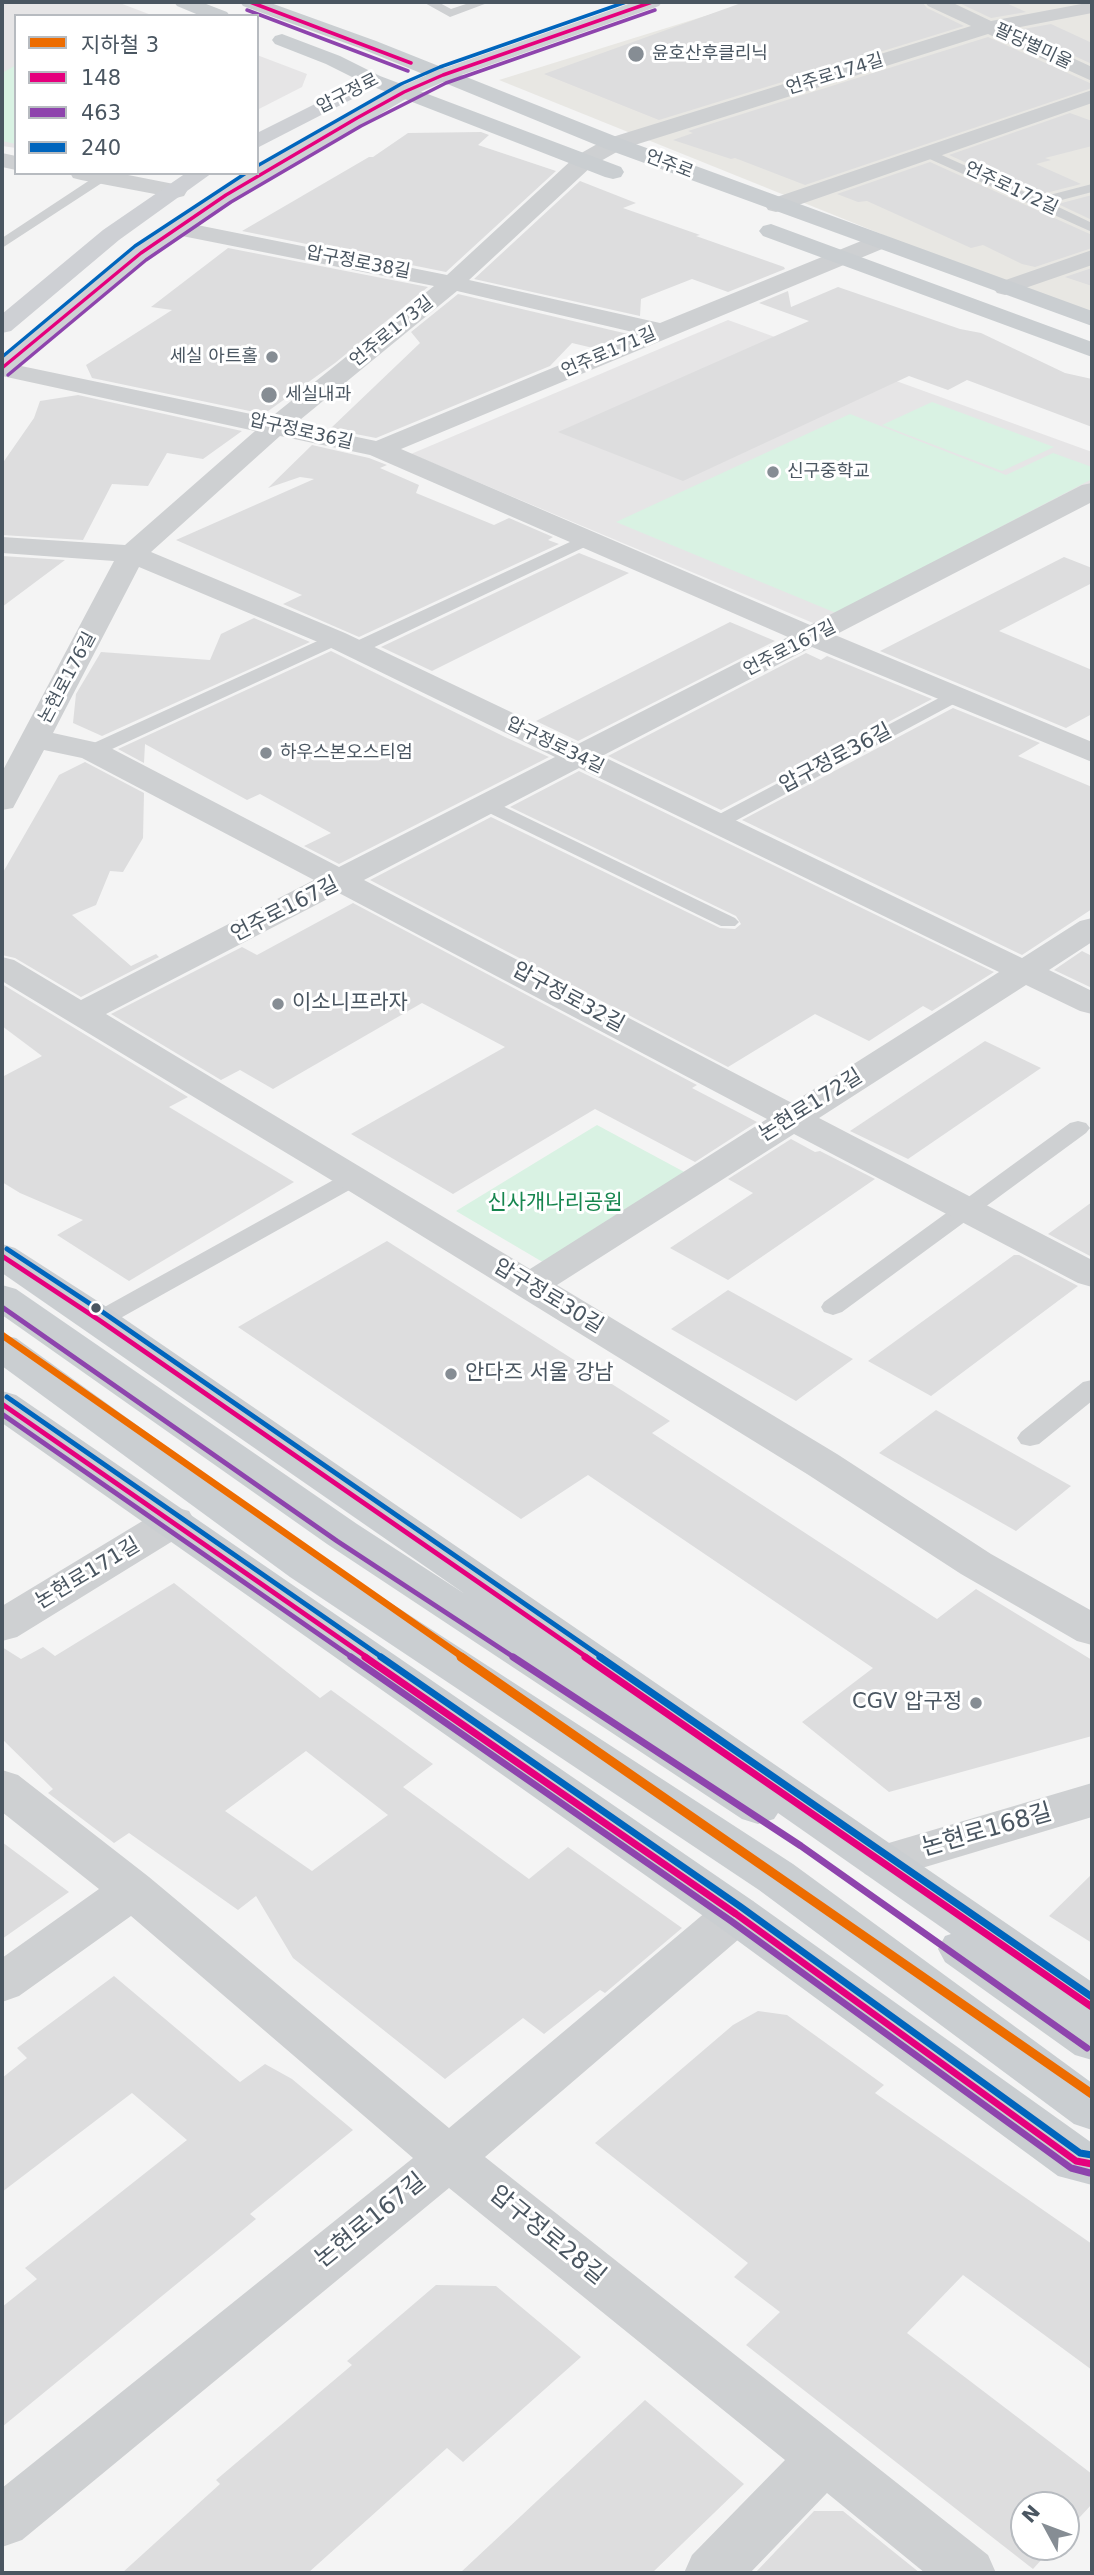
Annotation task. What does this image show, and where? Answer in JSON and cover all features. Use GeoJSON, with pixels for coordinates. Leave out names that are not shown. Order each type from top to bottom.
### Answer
{"type":"FeatureCollection","features":[{"type":"Feature","properties":{"kind":"main road"},"geometry":{"type":"LineString","coordinates":[[184,2],[215,14]]}},
{"type":"Feature","properties":{"kind":"main road","name":"언주로"},"geometry":{"type":"LineString","coordinates":[[250,2],[369,45],[614,144],[776,205],[1092,319]]}},
{"type":"Feature","properties":{"kind":"main road","name":"압구정로"},"geometry":{"type":"LineString","coordinates":[[259,141],[373,80],[411,64],[603,2]]}},
{"type":"Feature","properties":{"kind":"main road","name":"압구정로"},"geometry":{"type":"LineString","coordinates":[[2,368],[141,253],[177,228],[305,148],[404,92],[443,75],[652,2]]}},
{"type":"Feature","properties":{"kind":"main road","name":"언주로"},"geometry":{"type":"LineString","coordinates":[[259,31],[332,60],[373,80],[635,180]]}},
{"type":"Feature","properties":{"kind":"main road"},"geometry":{"type":"LineString","coordinates":[[2,326],[111,235],[198,175]]}},
{"type":"Feature","properties":{"kind":"main road"},"geometry":{"type":"LineString","coordinates":[[750,223],[1092,350]]}},
{"type":"Feature","properties":{"kind":"main road"},"geometry":{"type":"LineString","coordinates":[[2,1256],[99,1320],[1092,2007]]}},
{"type":"Feature","properties":{"kind":"main road"},"geometry":{"type":"LineString","coordinates":[[2,1297],[342,1534],[806,1839],[1092,2041]]}},
{"type":"Feature","properties":{"kind":"main road"},"geometry":{"type":"LineString","coordinates":[[2,1346],[305,1567],[776,1877],[1092,2110]]}},
{"type":"Feature","properties":{"kind":"main road"},"geometry":{"type":"LineString","coordinates":[[2,1404],[736,1914],[1076,2161],[1092,2164]]}},
{"type":"Feature","properties":{"kind":"street","name":"팔당별미울"},"geometry":{"type":"LineString","coordinates":[[935,2],[1092,75]]}},
{"type":"Feature","properties":{"kind":"street","name":"언주로174길"},"geometry":{"type":"LineString","coordinates":[[584,161],[614,144],[990,27],[1092,7]]}},
{"type":"Feature","properties":{"kind":"street","name":"언주로172길"},"geometry":{"type":"LineString","coordinates":[[776,205],[1092,96]]}},
{"type":"Feature","properties":{"kind":"street","name":"언주로173길"},"geometry":{"type":"LineString","coordinates":[[132,554],[276,426],[451,284],[584,161]]}},
{"type":"Feature","properties":{"kind":"street"},"geometry":{"type":"LineString","coordinates":[[92,175],[176,191]]}},
{"type":"Feature","properties":{"kind":"street","name":"압구정로38길"},"geometry":{"type":"LineString","coordinates":[[177,228],[451,284],[661,331]]}},
{"type":"Feature","properties":{"kind":"street","name":"언주로171길"},"geometry":{"type":"LineString","coordinates":[[378,449],[878,242]]}},
{"type":"Feature","properties":{"kind":"street"},"geometry":{"type":"LineString","coordinates":[[1004,288],[1092,257]]}},
{"type":"Feature","properties":{"kind":"street","name":"압구정로36길"},"geometry":{"type":"LineString","coordinates":[[2,368],[378,449],[813,637],[956,695],[1086,743]]}},
{"type":"Feature","properties":{"kind":"street","name":"언주로167길"},"geometry":{"type":"LineString","coordinates":[[82,1013],[580,758],[1092,491]]}},
{"type":"Feature","properties":{"kind":"street","name":"압구정로34길"},"geometry":{"type":"LineString","coordinates":[[2,545],[132,554],[345,644],[1092,1004]]}},
{"type":"Feature","properties":{"kind":"street","name":"논현로176길"},"geometry":{"type":"LineString","coordinates":[[2,801],[132,554]]}},
{"type":"Feature","properties":{"kind":"street","name":"압구정로32길"},"geometry":{"type":"LineString","coordinates":[[37,739],[92,751],[1092,1275]]}},
{"type":"Feature","properties":{"kind":"street","name":"논현로172길"},"geometry":{"type":"LineString","coordinates":[[530,1286],[1092,928]]}},
{"type":"Feature","properties":{"kind":"street","name":"압구정로30길"},"geometry":{"type":"LineString","coordinates":[[2,967],[82,1013],[822,1464],[976,1564],[1092,1630]]}},
{"type":"Feature","properties":{"kind":"street","name":"논현로171길"},"geometry":{"type":"LineString","coordinates":[[2,1626],[174,1521]]}},
{"type":"Feature","properties":{"kind":"street","name":"압구정로28길"},"geometry":{"type":"LineString","coordinates":[[2,1787],[132,1890],[449,2158],[968,2573]]}},
{"type":"Feature","properties":{"kind":"street","name":"논현로168길"},"geometry":{"type":"LineString","coordinates":[[882,1862],[1092,1800]]}},
{"type":"Feature","properties":{"kind":"street"},"geometry":{"type":"LineString","coordinates":[[2,1983],[132,1890]]}},
{"type":"Feature","properties":{"kind":"street","name":"논현로167길"},"geometry":{"type":"LineString","coordinates":[[2,2522],[449,2158],[736,1914]]}},
{"type":"Feature","properties":{"kind":"street"},"geometry":{"type":"LineString","coordinates":[[712,2573],[824,2458]]}},
{"type":"Feature","properties":{"kind":"lane"},"geometry":{"type":"LineString","coordinates":[[429,2],[450,13],[484,2]]}},
{"type":"Feature","properties":{"kind":"lane","name":"언주로172길"},"geometry":{"type":"LineString","coordinates":[[928,153],[1092,228]]}},
{"type":"Feature","properties":{"kind":"lane"},"geometry":{"type":"LineString","coordinates":[[2,244],[104,177]]}},
{"type":"Feature","properties":{"kind":"lane"},"geometry":{"type":"LineString","coordinates":[[1038,202],[1092,188]]}},
{"type":"Feature","properties":{"kind":"lane"},"geometry":{"type":"LineString","coordinates":[[92,751],[585,540]]}},
{"type":"Feature","properties":{"kind":"lane","name":"압구정로36길"},"geometry":{"type":"LineString","coordinates":[[717,823],[956,695]]}},
{"type":"Feature","properties":{"kind":"lane"},"geometry":{"type":"LineString","coordinates":[[488,805],[728,922]]}},
{"type":"Feature","properties":{"kind":"lane"},"geometry":{"type":"LineString","coordinates":[[834,1307],[1078,1128]]}},
{"type":"Feature","properties":{"kind":"lane"},"geometry":{"type":"LineString","coordinates":[[99,1320],[354,1178]]}},
{"type":"Feature","properties":{"kind":"lane"},"geometry":{"type":"LineString","coordinates":[[1030,1438],[1092,1388]]}},
{"type":"Feature","properties":{"kind":"shaded area"},"geometry":{"type":"Polygon","coordinates":[[[2,2],[117,2],[149,14],[14,14],[14,148],[2,146],[2,2]]]}},
{"type":"Feature","properties":{"kind":"shaded area"},"geometry":{"type":"Polygon","coordinates":[[[750,2],[1092,2],[1092,319],[499,80],[750,2]]]}},
{"type":"Feature","properties":{"kind":"shaded area"},"geometry":{"type":"Polygon","coordinates":[[[259,56],[307,74],[302,87],[259,109],[259,56]]]}},
{"type":"Feature","properties":{"kind":"shaded area","name":"신구중학교"},"geometry":{"type":"Polygon","coordinates":[[[728,320],[1092,452],[1092,490],[825,628],[411,454],[728,320]]]}},
{"type":"Feature","properties":{"kind":"green space"},"geometry":{"type":"Polygon","coordinates":[[[14,66],[14,144],[2,141],[2,73],[14,66]]]}},
{"type":"Feature","properties":{"kind":"green space"},"geometry":{"type":"Polygon","coordinates":[[[932,402],[1054,447],[1002,471],[882,425],[932,402]]]}},
{"type":"Feature","properties":{"kind":"green space"},"geometry":{"type":"Polygon","coordinates":[[[850,414],[1006,475],[1053,453],[1092,467],[1092,479],[836,613],[616,522],[850,414]]]}},
{"type":"Feature","properties":{"kind":"green space","name":"신사개나리공원"},"geometry":{"type":"Polygon","coordinates":[[[597,1125],[688,1174],[546,1264],[456,1211],[597,1125]]]}},
{"type":"Feature","properties":{"kind":"building"},"geometry":{"type":"Polygon","coordinates":[[[744,2],[922,2],[927,8],[964,26],[659,120],[544,74],[744,2]]]}},
{"type":"Feature","properties":{"kind":"building"},"geometry":{"type":"Polygon","coordinates":[[[957,2],[1004,2],[1026,12],[991,18],[957,2]]]}},
{"type":"Feature","properties":{"kind":"building"},"geometry":{"type":"Polygon","coordinates":[[[1051,24],[1092,43],[1092,64],[1018,30],[1051,24]]]}},
{"type":"Feature","properties":{"kind":"building"},"geometry":{"type":"Polygon","coordinates":[[[988,37],[1092,84],[1092,88],[805,185],[735,158],[673,140],[693,133],[688,131],[988,37]]]}},
{"type":"Feature","properties":{"kind":"building"},"geometry":{"type":"Polygon","coordinates":[[[1070,113],[1092,121],[1092,146],[1045,158],[1051,160],[1036,164],[1081,184],[1038,195],[949,155],[1070,113]]]}},
{"type":"Feature","properties":{"kind":"building"},"geometry":{"type":"Polygon","coordinates":[[[481,132],[489,135],[478,145],[556,171],[446,272],[242,231],[373,157],[408,133],[481,132]]]}},
{"type":"Feature","properties":{"kind":"building"},"geometry":{"type":"Polygon","coordinates":[[[930,162],[1092,235],[1092,248],[1035,267],[1022,264],[983,245],[971,248],[867,201],[858,202],[837,194],[930,162]]]}},
{"type":"Feature","properties":{"kind":"building"},"geometry":{"type":"Polygon","coordinates":[[[580,181],[636,203],[623,208],[785,269],[728,292],[692,279],[641,299],[640,316],[474,279],[580,181]]]}},
{"type":"Feature","properties":{"kind":"building"},"geometry":{"type":"Polygon","coordinates":[[[1092,195],[1092,220],[1058,204],[1092,195]]]}},
{"type":"Feature","properties":{"kind":"building"},"geometry":{"type":"Polygon","coordinates":[[[228,248],[428,287],[335,363],[264,414],[92,378],[86,365],[172,310],[151,307],[228,248]]]}},
{"type":"Feature","properties":{"kind":"building"},"geometry":{"type":"Polygon","coordinates":[[[1092,268],[1092,286],[1065,277],[1092,268]]]}},
{"type":"Feature","properties":{"kind":"building"},"geometry":{"type":"Polygon","coordinates":[[[838,287],[960,329],[981,333],[1065,373],[1092,379],[1092,427],[967,380],[948,390],[909,376],[683,481],[558,432],[809,321],[759,303],[788,291],[791,307],[838,287]]]}},
{"type":"Feature","properties":{"kind":"building"},"geometry":{"type":"Polygon","coordinates":[[[458,294],[628,334],[593,348],[572,343],[550,366],[376,438],[330,429],[420,343],[411,332],[458,294]]]}},
{"type":"Feature","properties":{"kind":"building"},"geometry":{"type":"Polygon","coordinates":[[[78,395],[242,431],[203,459],[167,453],[148,486],[112,484],[83,540],[2,535],[2,464],[34,418],[40,401],[78,395]]]}},
{"type":"Feature","properties":{"kind":"building"},"geometry":{"type":"Polygon","coordinates":[[[312,445],[369,458],[387,465],[380,468],[419,485],[416,493],[494,525],[509,518],[553,537],[548,540],[559,544],[359,637],[283,604],[302,595],[176,540],[314,479],[300,477],[268,488],[312,445]]]}},
{"type":"Feature","properties":{"kind":"building"},"geometry":{"type":"Polygon","coordinates":[[[579,553],[629,573],[432,671],[381,647],[579,553]]]}},
{"type":"Feature","properties":{"kind":"building"},"geometry":{"type":"Polygon","coordinates":[[[2,556],[65,560],[2,607],[2,556]]]}},
{"type":"Feature","properties":{"kind":"building"},"geometry":{"type":"Polygon","coordinates":[[[1064,557],[1092,568],[1092,583],[999,631],[1092,670],[1092,714],[1066,728],[880,651],[1064,557]]]}},
{"type":"Feature","properties":{"kind":"building"},"geometry":{"type":"Polygon","coordinates":[[[254,618],[310,642],[102,736],[73,723],[76,694],[101,652],[210,660],[221,634],[254,618]]]}},
{"type":"Feature","properties":{"kind":"building"},"geometry":{"type":"Polygon","coordinates":[[[730,622],[775,641],[578,741],[536,721],[730,622]]]}},
{"type":"Feature","properties":{"kind":"building"},"geometry":{"type":"Polygon","coordinates":[[[331,651],[549,757],[339,864],[304,846],[331,833],[260,794],[247,800],[145,744],[144,763],[118,749],[331,651]]]}},
{"type":"Feature","properties":{"kind":"building"},"geometry":{"type":"Polygon","coordinates":[[[806,653],[821,660],[827,656],[932,699],[721,810],[608,756],[806,653]]]}},
{"type":"Feature","properties":{"kind":"building"},"geometry":{"type":"Polygon","coordinates":[[[953,708],[1040,743],[1018,756],[1092,787],[1092,909],[1022,955],[742,820],[953,708]]]}},
{"type":"Feature","properties":{"kind":"building"},"geometry":{"type":"Polygon","coordinates":[[[85,762],[144,793],[143,838],[123,872],[110,871],[96,905],[72,915],[131,966],[156,954],[159,957],[81,997],[15,958],[2,955],[2,874],[59,775],[85,762]]]}},
{"type":"Feature","properties":{"kind":"building"},"geometry":{"type":"Polygon","coordinates":[[[579,771],[994,972],[932,1011],[923,1006],[869,1041],[815,1014],[728,1067],[370,880],[491,817],[720,928],[735,929],[741,924],[736,916],[510,807],[579,771]]]}},
{"type":"Feature","properties":{"kind":"building"},"geometry":{"type":"Polygon","coordinates":[[[353,903],[697,1085],[692,1088],[757,1122],[695,1162],[595,1109],[453,1194],[351,1134],[505,1047],[422,1003],[273,1089],[240,1070],[221,1080],[111,1014],[242,947],[257,955],[353,903]]]}},
{"type":"Feature","properties":{"kind":"building"},"geometry":{"type":"Polygon","coordinates":[[[1082,951],[1092,956],[1092,988],[1054,970],[1082,951]]]}},
{"type":"Feature","properties":{"kind":"building"},"geometry":{"type":"Polygon","coordinates":[[[2,984],[188,1097],[169,1107],[294,1182],[129,1281],[57,1235],[83,1220],[20,1193],[2,1182],[2,1077],[42,1056],[2,1026],[2,984]]]}},
{"type":"Feature","properties":{"kind":"building"},"geometry":{"type":"Polygon","coordinates":[[[985,1041],[1041,1068],[908,1159],[850,1131],[985,1041]]]}},
{"type":"Feature","properties":{"kind":"building"},"geometry":{"type":"Polygon","coordinates":[[[791,1139],[875,1179],[728,1280],[670,1248],[753,1193],[728,1179],[791,1139]]]}},
{"type":"Feature","properties":{"kind":"building"},"geometry":{"type":"Polygon","coordinates":[[[1092,1202],[1092,1257],[1048,1234],[1092,1202]]]}},
{"type":"Feature","properties":{"kind":"building"},"geometry":{"type":"Polygon","coordinates":[[[387,1241],[670,1421],[652,1433],[937,1619],[976,1589],[1092,1660],[1092,1736],[889,1792],[802,1722],[873,1668],[588,1475],[521,1519],[238,1327],[387,1241]]]}},
{"type":"Feature","properties":{"kind":"building"},"geometry":{"type":"Polygon","coordinates":[[[1014,1255],[1019,1255],[1078,1286],[931,1396],[868,1361],[1014,1255]]]}},
{"type":"Feature","properties":{"kind":"building"},"geometry":{"type":"Polygon","coordinates":[[[728,1290],[853,1359],[796,1401],[671,1329],[728,1290]]]}},
{"type":"Feature","properties":{"kind":"building"},"geometry":{"type":"Polygon","coordinates":[[[936,1410],[1071,1486],[1016,1531],[879,1453],[936,1410]]]}},
{"type":"Feature","properties":{"kind":"building"},"geometry":{"type":"Polygon","coordinates":[[[174,1583],[320,1698],[331,1690],[433,1764],[403,1787],[529,1879],[568,1847],[682,1928],[605,1993],[600,1990],[544,2034],[523,2018],[445,2079],[293,1958],[256,1896],[238,1910],[129,1833],[114,1843],[48,1793],[53,1789],[2,1739],[2,1647],[21,1659],[43,1647],[55,1656],[174,1583]],[[306,1751],[225,1811],[312,1871],[388,1815],[306,1751]]]}},
{"type":"Feature","properties":{"kind":"building"},"geometry":{"type":"Polygon","coordinates":[[[2,1842],[69,1892],[2,1939],[2,1842]]]}},
{"type":"Feature","properties":{"kind":"building"},"geometry":{"type":"Polygon","coordinates":[[[1092,1874],[1092,1943],[1049,1916],[1092,1874]]]}},
{"type":"Feature","properties":{"kind":"building"},"geometry":{"type":"Polygon","coordinates":[[[114,1976],[240,2082],[265,2064],[292,2079],[353,2130],[250,2214],[256,2219],[2,2427],[2,2307],[37,2279],[25,2268],[187,2140],[132,2093],[2,2192],[2,2078],[27,2058],[17,2048],[114,1976]]]}},
{"type":"Feature","properties":{"kind":"building"},"geometry":{"type":"Polygon","coordinates":[[[758,2011],[787,2015],[884,2085],[875,2093],[1092,2244],[1092,2370],[963,2275],[907,2333],[1092,2474],[1092,2504],[1080,2517],[1080,2491],[1010,2491],[1010,2551],[746,2345],[780,2312],[734,2277],[748,2263],[595,2143],[733,2025],[758,2011]]]}},
{"type":"Feature","properties":{"kind":"building"},"geometry":{"type":"Polygon","coordinates":[[[436,2285],[496,2286],[581,2357],[463,2462],[447,2448],[308,2573],[122,2573],[220,2484],[216,2480],[352,2365],[347,2361],[436,2285]]]}},
{"type":"Feature","properties":{"kind":"building"},"geometry":{"type":"Polygon","coordinates":[[[645,2400],[744,2484],[652,2573],[460,2573],[645,2400]]]}},
{"type":"Feature","properties":{"kind":"building"},"geometry":{"type":"Polygon","coordinates":[[[814,2511],[843,2511],[920,2573],[755,2573],[814,2511]]]}},
{"type":"Feature","properties":{"kind":"building"},"geometry":{"type":"Polygon","coordinates":[[[1023,2561],[1040,2561],[1033,2569],[1023,2561]]]}},
{"type":"Feature","properties":{"kind":"metro line","name":"3"},"geometry":{"type":"LineString","coordinates":[[2,1335],[57,1376],[1092,2094]]}},
{"type":"Feature","properties":{"kind":"transit line","name":"148"},"geometry":{"type":"LineString","coordinates":[[250,2],[411,63]]}},
{"type":"Feature","properties":{"kind":"transit line","name":"240"},"geometry":{"type":"LineString","coordinates":[[259,165],[401,84],[440,67],[626,2]]}},
{"type":"Feature","properties":{"kind":"transit line","name":"148"},"geometry":{"type":"LineString","coordinates":[[2,368],[141,253],[226,195],[357,118],[404,92],[443,75],[652,2]]}},
{"type":"Feature","properties":{"kind":"transit line","name":"463"},"geometry":{"type":"LineString","coordinates":[[247,10],[258,14]]}},
{"type":"Feature","properties":{"kind":"transit line","name":"463"},"geometry":{"type":"LineString","coordinates":[[8,375],[146,260],[231,202],[361,126],[446,83],[655,10]]}},
{"type":"Feature","properties":{"kind":"transit line","name":"463"},"geometry":{"type":"LineString","coordinates":[[259,15],[408,71]]}},
{"type":"Feature","properties":{"kind":"transit line","name":"240"},"geometry":{"type":"LineString","coordinates":[[2,357],[135,246],[243,175]]}},
{"type":"Feature","properties":{"kind":"transit line","name":"240"},"geometry":{"type":"LineString","coordinates":[[7,1249],[104,1313],[1092,1997]]}},
{"type":"Feature","properties":{"kind":"transit line","name":"148"},"geometry":{"type":"LineString","coordinates":[[2,1256],[99,1320],[1092,2007]]}},
{"type":"Feature","properties":{"kind":"transit line","name":"463"},"geometry":{"type":"LineString","coordinates":[[2,1307],[337,1541],[801,1846],[1087,2048]]}},
{"type":"Feature","properties":{"kind":"transit line","name":"240"},"geometry":{"type":"LineString","coordinates":[[7,1397],[741,1907],[1080,2153],[1092,2155]]}},
{"type":"Feature","properties":{"kind":"transit line","name":"148"},"geometry":{"type":"LineString","coordinates":[[2,1404],[736,1914],[1076,2161],[1092,2164]]}},
{"type":"Feature","properties":{"kind":"transit line","name":"463"},"geometry":{"type":"LineString","coordinates":[[2,1414],[731,1921],[1071,2168],[1090,2173]]}},
{"type":"Feature","properties":{"kind":"place","name":"윤호산후클리닉"},"geometry":{"type":"Point","coordinates":[636,54]}},
{"type":"Feature","properties":{"kind":"place","name":"세실 아트홀"},"geometry":{"type":"Point","coordinates":[272,357]}},
{"type":"Feature","properties":{"kind":"place","name":"세실내과"},"geometry":{"type":"Point","coordinates":[269,395]}},
{"type":"Feature","properties":{"kind":"place","name":"신구중학교"},"geometry":{"type":"Point","coordinates":[773,472]}},
{"type":"Feature","properties":{"kind":"place","name":"하우스본오스티엄"},"geometry":{"type":"Point","coordinates":[266,753]}},
{"type":"Feature","properties":{"kind":"place","name":"이소니프라자"},"geometry":{"type":"Point","coordinates":[278,1004]}},
{"type":"Feature","properties":{"kind":"place","name":"안다즈 서울 강남"},"geometry":{"type":"Point","coordinates":[451,1374]}},
{"type":"Feature","properties":{"kind":"place","name":"CGV 압구정"},"geometry":{"type":"Point","coordinates":[976,1703]}}]}
